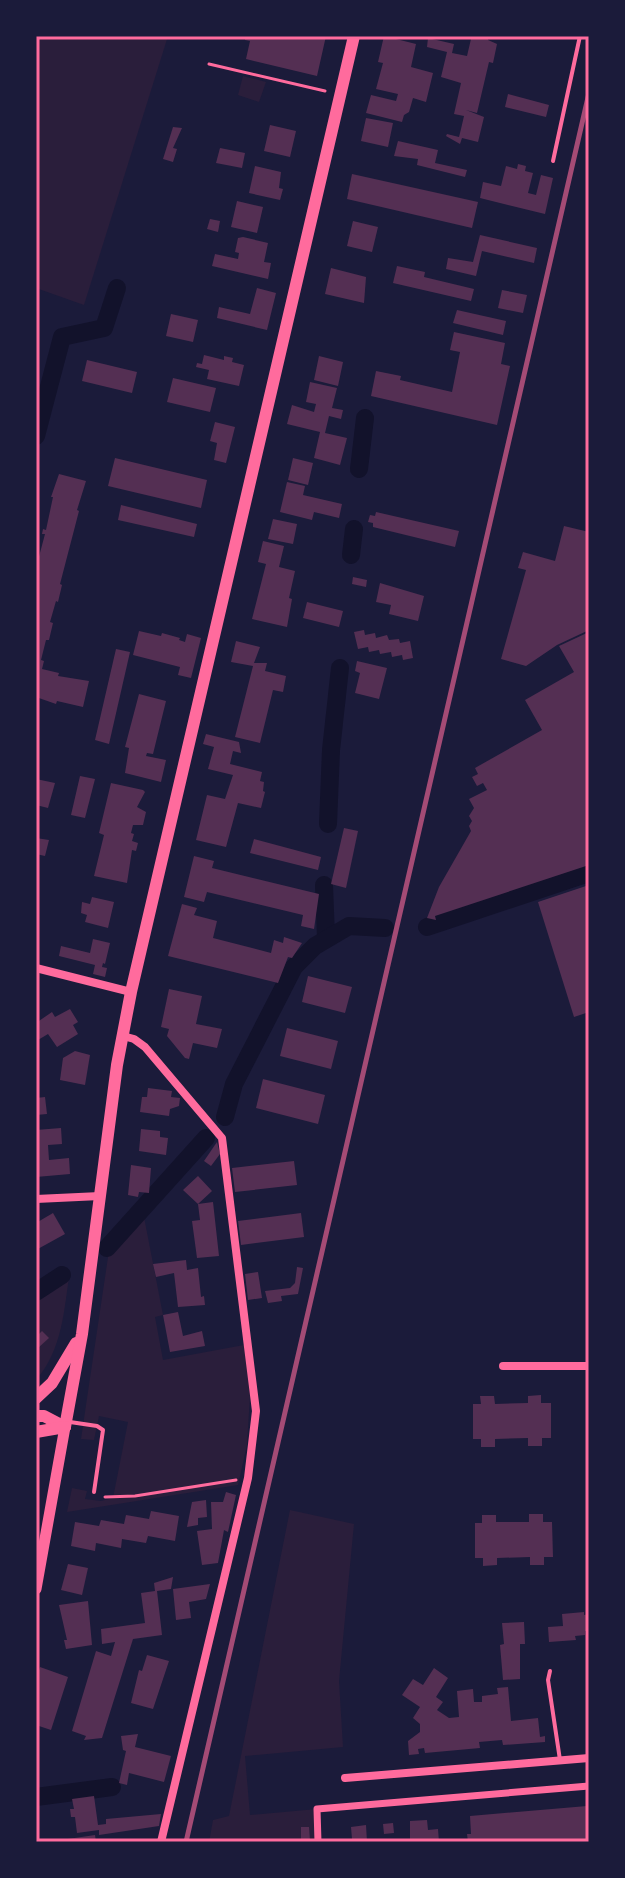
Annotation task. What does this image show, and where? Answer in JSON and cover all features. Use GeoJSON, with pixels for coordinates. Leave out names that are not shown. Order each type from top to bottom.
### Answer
{"type":"FeatureCollection","features":[{"type":"Feature","properties":{"kind":"main road"},"geometry":{"type":"LineString","coordinates":[[66,1424],[82,1334],[131,992],[354,36]]}},
{"type":"Feature","properties":{"kind":"main road"},"geometry":{"type":"LineString","coordinates":[[36,1398],[52,1383],[82,1334]]}},
{"type":"Feature","properties":{"kind":"main road"},"geometry":{"type":"LineString","coordinates":[[36,1416],[66,1424]]}},
{"type":"Feature","properties":{"kind":"main road"},"geometry":{"type":"LineString","coordinates":[[36,1432],[66,1424]]}},
{"type":"Feature","properties":{"kind":"street"},"geometry":{"type":"LineString","coordinates":[[36,968],[131,992]]}},
{"type":"Feature","properties":{"kind":"street"},"geometry":{"type":"LineString","coordinates":[[123,1036],[145,1047],[222,1138],[256,1411],[248,1478],[161,1842]]}},
{"type":"Feature","properties":{"kind":"street"},"geometry":{"type":"LineString","coordinates":[[36,1199],[100,1196]]}},
{"type":"Feature","properties":{"kind":"street"},"geometry":{"type":"LineString","coordinates":[[503,1366],[589,1366]]}},
{"type":"Feature","properties":{"kind":"street"},"geometry":{"type":"LineString","coordinates":[[36,1589],[66,1424]]}},
{"type":"Feature","properties":{"kind":"street"},"geometry":{"type":"LineString","coordinates":[[345,1778],[589,1758]]}},
{"type":"Feature","properties":{"kind":"street"},"geometry":{"type":"LineString","coordinates":[[318,1842],[317,1809],[589,1786]]}},
{"type":"Feature","properties":{"kind":"lane"},"geometry":{"type":"LineString","coordinates":[[553,161],[580,36]]}},
{"type":"Feature","properties":{"kind":"lane"},"geometry":{"type":"LineString","coordinates":[[66,1424],[97,1426],[103,1430],[94,1492]]}},
{"type":"Feature","properties":{"kind":"lane"},"geometry":{"type":"LineString","coordinates":[[550,1671],[548,1680],[560,1760]]}},
{"type":"Feature","properties":{"kind":"path"},"geometry":{"type":"LineString","coordinates":[[209,64],[329,92]]}},
{"type":"Feature","properties":{"kind":"path"},"geometry":{"type":"LineString","coordinates":[[94,1492],[113,1499],[248,1478]]}},
{"type":"Feature","properties":{"kind":"shaded area"},"geometry":{"type":"Polygon","coordinates":[[[36,36],[168,36],[84,305],[36,288],[36,36]]]}},
{"type":"Feature","properties":{"kind":"shaded area"},"geometry":{"type":"Polygon","coordinates":[[[243,76],[266,82],[259,102],[238,95],[243,76]]]}},
{"type":"Feature","properties":{"kind":"shaded area"},"geometry":{"type":"Polygon","coordinates":[[[144,1217],[163,1315],[155,1317],[163,1360],[244,1345],[250,1395],[247,1445],[238,1485],[67,1512],[72,1488],[87,1491],[85,1499],[101,1501],[113,1498],[128,1422],[99,1416],[94,1440],[81,1439],[107,1251],[144,1217]]]}},
{"type":"Feature","properties":{"kind":"shaded area"},"geometry":{"type":"Polygon","coordinates":[[[70,1270],[57,1342],[36,1380],[36,1292],[70,1270]]]}},
{"type":"Feature","properties":{"kind":"shaded area"},"geometry":{"type":"Polygon","coordinates":[[[290,1510],[354,1524],[339,1681],[343,1747],[245,1756],[250,1815],[317,1809],[318,1842],[209,1842],[213,1820],[229,1816],[290,1510]]]}},
{"type":"Feature","properties":{"kind":"building"},"geometry":{"type":"Polygon","coordinates":[[[245,36],[326,36],[317,76],[246,59],[250,41],[245,40],[245,36]]]}},
{"type":"Feature","properties":{"kind":"building"},"geometry":{"type":"Polygon","coordinates":[[[384,36],[416,44],[411,67],[433,73],[426,102],[413,98],[402,122],[366,113],[371,95],[396,101],[398,94],[376,89],[383,63],[378,62],[384,36]]]}},
{"type":"Feature","properties":{"kind":"building"},"geometry":{"type":"Polygon","coordinates":[[[469,36],[489,36],[488,40],[497,44],[493,63],[489,62],[477,113],[466,110],[484,117],[478,142],[462,138],[460,144],[446,136],[459,137],[464,116],[454,114],[461,83],[441,77],[447,52],[427,47],[428,38],[454,44],[452,53],[467,56],[469,36]]]}},
{"type":"Feature","properties":{"kind":"building"},"geometry":{"type":"Polygon","coordinates":[[[508,94],[549,105],[546,117],[505,107],[508,94]]]}},
{"type":"Feature","properties":{"kind":"building"},"geometry":{"type":"Polygon","coordinates":[[[366,118],[393,123],[388,147],[361,141],[366,118]]]}},
{"type":"Feature","properties":{"kind":"building"},"geometry":{"type":"Polygon","coordinates":[[[270,125],[296,131],[290,157],[264,151],[270,125]]]}},
{"type":"Feature","properties":{"kind":"building"},"geometry":{"type":"Polygon","coordinates":[[[173,127],[182,128],[173,148],[177,149],[173,162],[163,159],[173,127]]]}},
{"type":"Feature","properties":{"kind":"building"},"geometry":{"type":"Polygon","coordinates":[[[398,141],[438,150],[435,163],[467,170],[465,177],[417,165],[418,159],[394,156],[398,141]]]}},
{"type":"Feature","properties":{"kind":"building"},"geometry":{"type":"Polygon","coordinates":[[[220,148],[245,153],[242,168],[216,163],[220,148]]]}},
{"type":"Feature","properties":{"kind":"building"},"geometry":{"type":"Polygon","coordinates":[[[518,164],[526,166],[525,171],[533,173],[528,193],[536,195],[541,175],[553,178],[545,214],[480,198],[483,182],[501,186],[506,166],[517,169],[518,164]]]}},
{"type":"Feature","properties":{"kind":"building"},"geometry":{"type":"Polygon","coordinates":[[[255,166],[281,172],[279,188],[283,189],[280,200],[249,193],[255,166]]]}},
{"type":"Feature","properties":{"kind":"building"},"geometry":{"type":"Polygon","coordinates":[[[352,174],[478,202],[472,228],[347,199],[352,174]]]}},
{"type":"Feature","properties":{"kind":"building"},"geometry":{"type":"Polygon","coordinates":[[[237,201],[263,207],[257,233],[231,227],[237,201]]]}},
{"type":"Feature","properties":{"kind":"building"},"geometry":{"type":"Polygon","coordinates":[[[210,219],[220,221],[218,232],[207,229],[210,219]]]}},
{"type":"Feature","properties":{"kind":"building"},"geometry":{"type":"Polygon","coordinates":[[[353,221],[378,227],[372,252],[347,246],[353,221]]]}},
{"type":"Feature","properties":{"kind":"building"},"geometry":{"type":"Polygon","coordinates":[[[480,235],[537,248],[534,263],[482,251],[476,276],[446,269],[448,258],[473,262],[480,235]]]}},
{"type":"Feature","properties":{"kind":"building"},"geometry":{"type":"Polygon","coordinates":[[[238,238],[268,243],[264,262],[271,263],[268,279],[212,266],[215,254],[238,259],[239,253],[235,252],[238,238]]]}},
{"type":"Feature","properties":{"kind":"building"},"geometry":{"type":"Polygon","coordinates":[[[397,266],[425,272],[424,277],[474,289],[471,301],[393,283],[397,266]]]}},
{"type":"Feature","properties":{"kind":"building"},"geometry":{"type":"Polygon","coordinates":[[[331,268],[366,277],[364,303],[325,294],[331,268]]]}},
{"type":"Feature","properties":{"kind":"building"},"geometry":{"type":"Polygon","coordinates":[[[257,288],[276,293],[267,330],[217,318],[219,307],[250,314],[257,288]]]}},
{"type":"Feature","properties":{"kind":"building"},"geometry":{"type":"Polygon","coordinates":[[[502,290],[527,295],[523,313],[498,308],[502,290]]]}},
{"type":"Feature","properties":{"kind":"building"},"geometry":{"type":"Polygon","coordinates":[[[457,310],[506,321],[503,335],[453,323],[457,310]]]}},
{"type":"Feature","properties":{"kind":"building"},"geometry":{"type":"Polygon","coordinates":[[[171,314],[198,320],[193,342],[166,336],[171,314]]]}},
{"type":"Feature","properties":{"kind":"building"},"geometry":{"type":"Polygon","coordinates":[[[454,332],[505,343],[501,364],[510,366],[497,425],[371,396],[376,371],[452,392],[460,352],[450,350],[454,332]]]}},
{"type":"Feature","properties":{"kind":"building"},"geometry":{"type":"Polygon","coordinates":[[[204,355],[224,360],[224,356],[233,358],[232,362],[244,365],[239,386],[207,379],[209,370],[196,367],[197,363],[202,364],[204,355]]]}},
{"type":"Feature","properties":{"kind":"building"},"geometry":{"type":"Polygon","coordinates":[[[319,356],[343,362],[338,386],[314,380],[319,356]]]}},
{"type":"Feature","properties":{"kind":"building"},"geometry":{"type":"Polygon","coordinates":[[[87,360],[137,372],[132,393],[82,381],[87,360]]]}},
{"type":"Feature","properties":{"kind":"building"},"geometry":{"type":"Polygon","coordinates":[[[173,378],[216,388],[210,412],[167,402],[173,378]]]}},
{"type":"Feature","properties":{"kind":"building"},"geometry":{"type":"Polygon","coordinates":[[[310,382],[337,388],[332,408],[343,410],[341,419],[329,416],[325,433],[347,438],[340,465],[314,458],[320,432],[287,424],[292,405],[314,412],[316,404],[306,402],[310,382]]]}},
{"type":"Feature","properties":{"kind":"building"},"geometry":{"type":"Polygon","coordinates":[[[215,422],[235,427],[226,463],[214,460],[217,443],[210,441],[215,422]]]}},
{"type":"Feature","properties":{"kind":"building"},"geometry":{"type":"Polygon","coordinates":[[[115,458],[207,480],[201,508],[108,486],[115,458]]]}},
{"type":"Feature","properties":{"kind":"building"},"geometry":{"type":"Polygon","coordinates":[[[293,458],[313,463],[308,485],[288,480],[293,458]]]}},
{"type":"Feature","properties":{"kind":"building"},"geometry":{"type":"Polygon","coordinates":[[[59,474],[86,481],[58,602],[50,622],[53,623],[49,640],[46,640],[41,660],[44,661],[42,669],[59,673],[58,676],[89,681],[83,707],[57,701],[56,704],[36,697],[36,568],[45,534],[42,534],[43,529],[46,530],[51,497],[59,474]]]}},
{"type":"Feature","properties":{"kind":"building"},"geometry":{"type":"Polygon","coordinates":[[[287,482],[305,486],[303,495],[342,504],[339,518],[314,512],[312,520],[280,512],[287,482]]]}},
{"type":"Feature","properties":{"kind":"building"},"geometry":{"type":"Polygon","coordinates":[[[121,505],[197,524],[194,537],[118,520],[121,505]]]}},
{"type":"Feature","properties":{"kind":"building"},"geometry":{"type":"Polygon","coordinates":[[[376,512],[459,531],[455,547],[373,527],[373,523],[368,522],[370,515],[375,516],[376,512]]]}},
{"type":"Feature","properties":{"kind":"building"},"geometry":{"type":"Polygon","coordinates":[[[273,519],[297,524],[293,544],[268,539],[273,519]]]}},
{"type":"Feature","properties":{"kind":"building"},"geometry":{"type":"Polygon","coordinates":[[[564,526],[589,532],[589,630],[557,645],[526,666],[501,659],[526,570],[518,568],[523,552],[555,561],[564,526]]]}},
{"type":"Feature","properties":{"kind":"building"},"geometry":{"type":"Polygon","coordinates":[[[263,541],[284,546],[279,567],[295,571],[287,627],[252,619],[266,564],[258,562],[263,541]]]}},
{"type":"Feature","properties":{"kind":"building"},"geometry":{"type":"Polygon","coordinates":[[[353,577],[367,580],[366,587],[352,584],[353,577]]]}},
{"type":"Feature","properties":{"kind":"building"},"geometry":{"type":"Polygon","coordinates":[[[380,583],[424,596],[418,621],[389,614],[391,605],[376,602],[380,583]]]}},
{"type":"Feature","properties":{"kind":"building"},"geometry":{"type":"Polygon","coordinates":[[[307,602],[343,611],[339,627],[303,618],[307,602]]]}},
{"type":"Feature","properties":{"kind":"building"},"geometry":{"type":"Polygon","coordinates":[[[364,630],[365,635],[375,633],[376,638],[387,635],[389,640],[399,639],[400,643],[410,641],[413,658],[403,660],[402,655],[392,657],[391,652],[380,654],[379,650],[369,652],[368,647],[358,649],[354,632],[364,630]]]}},
{"type":"Feature","properties":{"kind":"building"},"geometry":{"type":"Polygon","coordinates":[[[139,631],[161,636],[162,633],[185,642],[187,634],[201,638],[191,678],[178,675],[180,667],[133,655],[139,631]]]}},
{"type":"Feature","properties":{"kind":"building"},"geometry":{"type":"Polygon","coordinates":[[[589,632],[589,865],[435,916],[436,920],[427,918],[439,887],[471,831],[469,816],[474,808],[469,799],[487,790],[483,783],[477,786],[472,777],[478,774],[475,768],[542,730],[525,700],[574,672],[559,646],[589,632]]]}},
{"type":"Feature","properties":{"kind":"building"},"geometry":{"type":"Polygon","coordinates":[[[236,641],[260,647],[254,663],[267,663],[265,671],[286,676],[283,692],[273,690],[260,743],[235,737],[253,666],[231,662],[236,641]]]}},
{"type":"Feature","properties":{"kind":"building"},"geometry":{"type":"Polygon","coordinates":[[[116,649],[130,652],[109,744],[95,740],[116,649]]]}},
{"type":"Feature","properties":{"kind":"building"},"geometry":{"type":"Polygon","coordinates":[[[357,661],[387,668],[379,699],[355,693],[360,673],[355,671],[357,661]]]}},
{"type":"Feature","properties":{"kind":"building"},"geometry":{"type":"Polygon","coordinates":[[[139,694],[166,701],[153,754],[147,753],[146,756],[166,760],[161,782],[125,773],[129,748],[125,747],[139,694]]]}},
{"type":"Feature","properties":{"kind":"building"},"geometry":{"type":"Polygon","coordinates":[[[206,734],[239,742],[241,753],[233,751],[230,764],[262,772],[260,781],[264,782],[261,808],[238,803],[226,847],[196,840],[207,795],[225,799],[233,775],[208,769],[214,747],[203,744],[206,734]]]}},
{"type":"Feature","properties":{"kind":"building"},"geometry":{"type":"Polygon","coordinates":[[[80,776],[95,779],[85,818],[71,815],[80,776]]]}},
{"type":"Feature","properties":{"kind":"building"},"geometry":{"type":"Polygon","coordinates":[[[36,779],[55,783],[48,808],[36,805],[36,779]]]}},
{"type":"Feature","properties":{"kind":"building"},"geometry":{"type":"Polygon","coordinates":[[[111,783],[145,792],[137,807],[146,812],[143,825],[133,825],[131,833],[134,834],[132,841],[138,843],[136,851],[132,850],[127,883],[94,876],[104,835],[99,833],[111,783]]]}},
{"type":"Feature","properties":{"kind":"building"},"geometry":{"type":"Polygon","coordinates":[[[344,828],[358,831],[346,888],[331,884],[344,828]]]}},
{"type":"Feature","properties":{"kind":"building"},"geometry":{"type":"Polygon","coordinates":[[[36,838],[49,840],[45,856],[36,854],[36,838]]]}},
{"type":"Feature","properties":{"kind":"building"},"geometry":{"type":"Polygon","coordinates":[[[254,839],[321,857],[318,870],[250,853],[254,839]]]}},
{"type":"Feature","properties":{"kind":"building"},"geometry":{"type":"Polygon","coordinates":[[[194,856],[214,861],[212,868],[319,894],[314,929],[301,926],[303,915],[207,892],[204,902],[184,897],[194,856]]]}},
{"type":"Feature","properties":{"kind":"building"},"geometry":{"type":"Polygon","coordinates":[[[589,885],[589,1012],[574,1017],[538,902],[589,885]]]}},
{"type":"Feature","properties":{"kind":"building"},"geometry":{"type":"Polygon","coordinates":[[[92,897],[114,902],[108,928],[85,922],[87,915],[81,913],[82,902],[90,904],[92,897]]]}},
{"type":"Feature","properties":{"kind":"building"},"geometry":{"type":"Polygon","coordinates":[[[182,904],[197,908],[194,915],[217,921],[213,938],[271,953],[274,940],[283,943],[284,937],[302,943],[292,958],[288,957],[278,983],[168,956],[182,904]]]}},
{"type":"Feature","properties":{"kind":"building"},"geometry":{"type":"Polygon","coordinates":[[[93,939],[110,943],[102,967],[107,968],[105,977],[93,974],[95,965],[59,956],[61,946],[90,953],[93,939]]]}},
{"type":"Feature","properties":{"kind":"building"},"geometry":{"type":"Polygon","coordinates":[[[308,976],[352,987],[345,1013],[302,1002],[308,976]]]}},
{"type":"Feature","properties":{"kind":"building"},"geometry":{"type":"Polygon","coordinates":[[[169,989],[202,996],[196,1024],[222,1029],[217,1048],[193,1043],[189,1059],[167,1036],[169,1029],[161,1027],[169,989]]]}},
{"type":"Feature","properties":{"kind":"building"},"geometry":{"type":"Polygon","coordinates":[[[70,1009],[78,1022],[73,1025],[78,1034],[57,1047],[48,1034],[38,1040],[36,1023],[52,1012],[55,1017],[70,1009]]]}},
{"type":"Feature","properties":{"kind":"building"},"geometry":{"type":"Polygon","coordinates":[[[287,1028],[338,1041],[331,1069],[280,1056],[287,1028]]]}},
{"type":"Feature","properties":{"kind":"building"},"geometry":{"type":"Polygon","coordinates":[[[75,1051],[90,1055],[85,1085],[60,1080],[63,1058],[75,1051]]]}},
{"type":"Feature","properties":{"kind":"building"},"geometry":{"type":"Polygon","coordinates":[[[263,1079],[325,1095],[318,1124],[256,1108],[263,1079]]]}},
{"type":"Feature","properties":{"kind":"building"},"geometry":{"type":"Polygon","coordinates":[[[148,1088],[172,1091],[171,1097],[180,1098],[179,1106],[170,1109],[169,1116],[140,1112],[142,1097],[147,1097],[148,1088]]]}},
{"type":"Feature","properties":{"kind":"building"},"geometry":{"type":"Polygon","coordinates":[[[45,1097],[47,1114],[36,1115],[36,1098],[45,1097]]]}},
{"type":"Feature","properties":{"kind":"building"},"geometry":{"type":"Polygon","coordinates":[[[61,1128],[62,1144],[48,1145],[49,1160],[69,1158],[70,1174],[36,1177],[36,1130],[61,1128]]]}},
{"type":"Feature","properties":{"kind":"building"},"geometry":{"type":"Polygon","coordinates":[[[141,1129],[160,1131],[160,1137],[168,1138],[166,1155],[139,1151],[141,1129]]]}},
{"type":"Feature","properties":{"kind":"building"},"geometry":{"type":"Polygon","coordinates":[[[217,1142],[220,1154],[211,1166],[204,1161],[217,1142]]]}},
{"type":"Feature","properties":{"kind":"building"},"geometry":{"type":"Polygon","coordinates":[[[294,1161],[297,1185],[235,1192],[232,1168],[294,1161]]]}},
{"type":"Feature","properties":{"kind":"building"},"geometry":{"type":"Polygon","coordinates":[[[131,1165],[151,1168],[149,1193],[139,1192],[138,1197],[128,1195],[131,1165]]]}},
{"type":"Feature","properties":{"kind":"building"},"geometry":{"type":"Polygon","coordinates":[[[198,1176],[212,1191],[198,1204],[183,1190],[198,1176]]]}},
{"type":"Feature","properties":{"kind":"building"},"geometry":{"type":"Polygon","coordinates":[[[213,1202],[219,1256],[197,1258],[192,1221],[200,1220],[198,1204],[213,1202]]]}},
{"type":"Feature","properties":{"kind":"building"},"geometry":{"type":"Polygon","coordinates":[[[53,1213],[65,1234],[36,1250],[36,1223],[53,1213]]]}},
{"type":"Feature","properties":{"kind":"building"},"geometry":{"type":"Polygon","coordinates":[[[301,1213],[304,1237],[241,1245],[238,1221],[301,1213]]]}},
{"type":"Feature","properties":{"kind":"building"},"geometry":{"type":"Polygon","coordinates":[[[186,1260],[187,1270],[198,1268],[201,1297],[204,1296],[205,1305],[178,1307],[174,1273],[156,1277],[153,1264],[186,1260]]]}},
{"type":"Feature","properties":{"kind":"building"},"geometry":{"type":"Polygon","coordinates":[[[297,1267],[303,1268],[298,1294],[281,1296],[282,1301],[268,1303],[265,1291],[290,1288],[295,1283],[297,1267]]]}},
{"type":"Feature","properties":{"kind":"building"},"geometry":{"type":"Polygon","coordinates":[[[258,1272],[262,1298],[248,1300],[245,1274],[258,1272]]]}},
{"type":"Feature","properties":{"kind":"building"},"geometry":{"type":"Polygon","coordinates":[[[178,1312],[183,1336],[202,1331],[205,1346],[170,1352],[163,1315],[178,1312]]]}},
{"type":"Feature","properties":{"kind":"building"},"geometry":{"type":"Polygon","coordinates":[[[42,1331],[49,1338],[38,1348],[36,1337],[42,1331]]]}},
{"type":"Feature","properties":{"kind":"building"},"geometry":{"type":"Polygon","coordinates":[[[541,1395],[541,1403],[551,1403],[551,1438],[542,1438],[542,1446],[528,1446],[528,1438],[495,1439],[495,1447],[481,1447],[481,1439],[473,1439],[473,1404],[481,1404],[480,1396],[494,1396],[495,1404],[528,1403],[528,1396],[541,1395]]]}},
{"type":"Feature","properties":{"kind":"building"},"geometry":{"type":"Polygon","coordinates":[[[226,1492],[236,1495],[228,1532],[224,1530],[218,1563],[202,1565],[197,1531],[212,1529],[211,1502],[223,1502],[226,1492]]]}},
{"type":"Feature","properties":{"kind":"building"},"geometry":{"type":"Polygon","coordinates":[[[206,1500],[207,1517],[198,1518],[198,1525],[187,1527],[192,1502],[206,1500]]]}},
{"type":"Feature","properties":{"kind":"building"},"geometry":{"type":"Polygon","coordinates":[[[151,1511],[179,1516],[175,1541],[148,1536],[146,1543],[122,1539],[121,1548],[96,1543],[95,1551],[71,1546],[75,1522],[99,1526],[101,1520],[124,1524],[126,1515],[149,1519],[151,1511]]]}},
{"type":"Feature","properties":{"kind":"building"},"geometry":{"type":"Polygon","coordinates":[[[529,1514],[543,1514],[543,1522],[552,1522],[553,1557],[544,1557],[544,1565],[530,1565],[530,1557],[497,1558],[497,1565],[483,1566],[483,1558],[475,1558],[475,1523],[482,1523],[482,1515],[496,1515],[496,1522],[529,1522],[529,1514]]]}},
{"type":"Feature","properties":{"kind":"building"},"geometry":{"type":"Polygon","coordinates":[[[68,1564],[88,1568],[82,1595],[61,1590],[68,1564]]]}},
{"type":"Feature","properties":{"kind":"building"},"geometry":{"type":"Polygon","coordinates":[[[173,1577],[171,1589],[157,1591],[162,1635],[133,1639],[102,1738],[84,1740],[86,1736],[72,1731],[96,1651],[111,1656],[115,1642],[102,1644],[101,1629],[145,1623],[141,1593],[155,1591],[154,1583],[173,1577]]]}},
{"type":"Feature","properties":{"kind":"building"},"geometry":{"type":"Polygon","coordinates":[[[210,1584],[206,1599],[189,1602],[191,1618],[176,1620],[173,1589],[210,1584]]]}},
{"type":"Feature","properties":{"kind":"building"},"geometry":{"type":"Polygon","coordinates":[[[88,1601],[92,1645],[66,1649],[64,1640],[67,1640],[59,1605],[88,1601]]]}},
{"type":"Feature","properties":{"kind":"building"},"geometry":{"type":"Polygon","coordinates":[[[584,1612],[584,1615],[589,1614],[589,1631],[585,1631],[585,1635],[575,1636],[576,1640],[549,1642],[548,1627],[563,1626],[562,1614],[584,1612]]]}},
{"type":"Feature","properties":{"kind":"building"},"geometry":{"type":"Polygon","coordinates":[[[524,1622],[525,1644],[520,1644],[520,1679],[503,1680],[502,1623],[524,1622]]]}},
{"type":"Feature","properties":{"kind":"building"},"geometry":{"type":"Polygon","coordinates":[[[147,1655],[169,1661],[153,1709],[131,1703],[139,1670],[142,1671],[147,1655]]]}},
{"type":"Feature","properties":{"kind":"building"},"geometry":{"type":"Polygon","coordinates":[[[40,1667],[68,1677],[51,1730],[36,1725],[39,1682],[36,1681],[40,1667]]]}},
{"type":"Feature","properties":{"kind":"building"},"geometry":{"type":"Polygon","coordinates":[[[434,1668],[448,1678],[436,1697],[443,1702],[437,1710],[449,1718],[459,1717],[457,1691],[473,1689],[474,1702],[482,1702],[482,1696],[498,1694],[497,1688],[508,1687],[511,1721],[538,1718],[540,1737],[545,1736],[545,1742],[503,1745],[502,1740],[479,1742],[480,1748],[425,1753],[424,1748],[418,1749],[419,1754],[409,1755],[408,1741],[420,1732],[420,1724],[413,1718],[420,1707],[402,1695],[413,1679],[423,1685],[434,1668]]]}},
{"type":"Feature","properties":{"kind":"building"},"geometry":{"type":"Polygon","coordinates":[[[138,1734],[135,1747],[171,1756],[164,1782],[129,1773],[127,1785],[119,1783],[126,1751],[123,1750],[121,1736],[138,1734]]]}},
{"type":"Feature","properties":{"kind":"building"},"geometry":{"type":"Polygon","coordinates":[[[94,1796],[98,1825],[106,1824],[106,1819],[161,1814],[159,1826],[99,1835],[99,1830],[77,1833],[75,1817],[71,1817],[70,1809],[74,1809],[72,1799],[94,1796]]]}},
{"type":"Feature","properties":{"kind":"building"},"geometry":{"type":"Polygon","coordinates":[[[587,1806],[589,1842],[468,1842],[470,1816],[587,1806]]]}},
{"type":"Feature","properties":{"kind":"building"},"geometry":{"type":"Polygon","coordinates":[[[427,1820],[428,1830],[438,1829],[439,1842],[410,1842],[410,1821],[427,1820]]]}},
{"type":"Feature","properties":{"kind":"building"},"geometry":{"type":"Polygon","coordinates":[[[393,1823],[394,1833],[384,1834],[383,1824],[393,1823]]]}},
{"type":"Feature","properties":{"kind":"building"},"geometry":{"type":"Polygon","coordinates":[[[366,1825],[367,1842],[344,1842],[352,1839],[351,1827],[366,1825]]]}},
{"type":"Feature","properties":{"kind":"building"},"geometry":{"type":"Polygon","coordinates":[[[301,1827],[309,1827],[310,1842],[301,1842],[301,1827]]]}},
{"type":"Feature","properties":{"kind":"building"},"geometry":{"type":"Polygon","coordinates":[[[95,1835],[96,1842],[61,1842],[61,1840],[95,1835]]]}},
{"type":"Feature","properties":{"kind":"waterway"},"geometry":{"type":"LineString","coordinates":[[36,436],[62,337],[104,328],[117,288]]}},
{"type":"Feature","properties":{"kind":"waterway"},"geometry":{"type":"LineString","coordinates":[[359,469],[365,418]]}},
{"type":"Feature","properties":{"kind":"waterway"},"geometry":{"type":"LineString","coordinates":[[351,555],[354,529]]}},
{"type":"Feature","properties":{"kind":"waterway"},"geometry":{"type":"LineString","coordinates":[[328,824],[331,750],[340,668]]}},
{"type":"Feature","properties":{"kind":"waterway"},"geometry":{"type":"LineString","coordinates":[[427,927],[589,873]]}},
{"type":"Feature","properties":{"kind":"waterway"},"geometry":{"type":"LineString","coordinates":[[324,885],[326,938]]}},
{"type":"Feature","properties":{"kind":"waterway"},"geometry":{"type":"LineString","coordinates":[[225,1117],[234,1084],[294,967],[315,946],[349,926],[385,928]]}},
{"type":"Feature","properties":{"kind":"waterway"},"geometry":{"type":"LineString","coordinates":[[107,1248],[206,1138]]}},
{"type":"Feature","properties":{"kind":"waterway"},"geometry":{"type":"LineString","coordinates":[[36,1292],[62,1275]]}},
{"type":"Feature","properties":{"kind":"waterway"},"geometry":{"type":"LineString","coordinates":[[36,1797],[112,1787]]}},
{"type":"Feature","properties":{"kind":"railway"},"geometry":{"type":"LineString","coordinates":[[186,1842],[589,93]]}}]}
